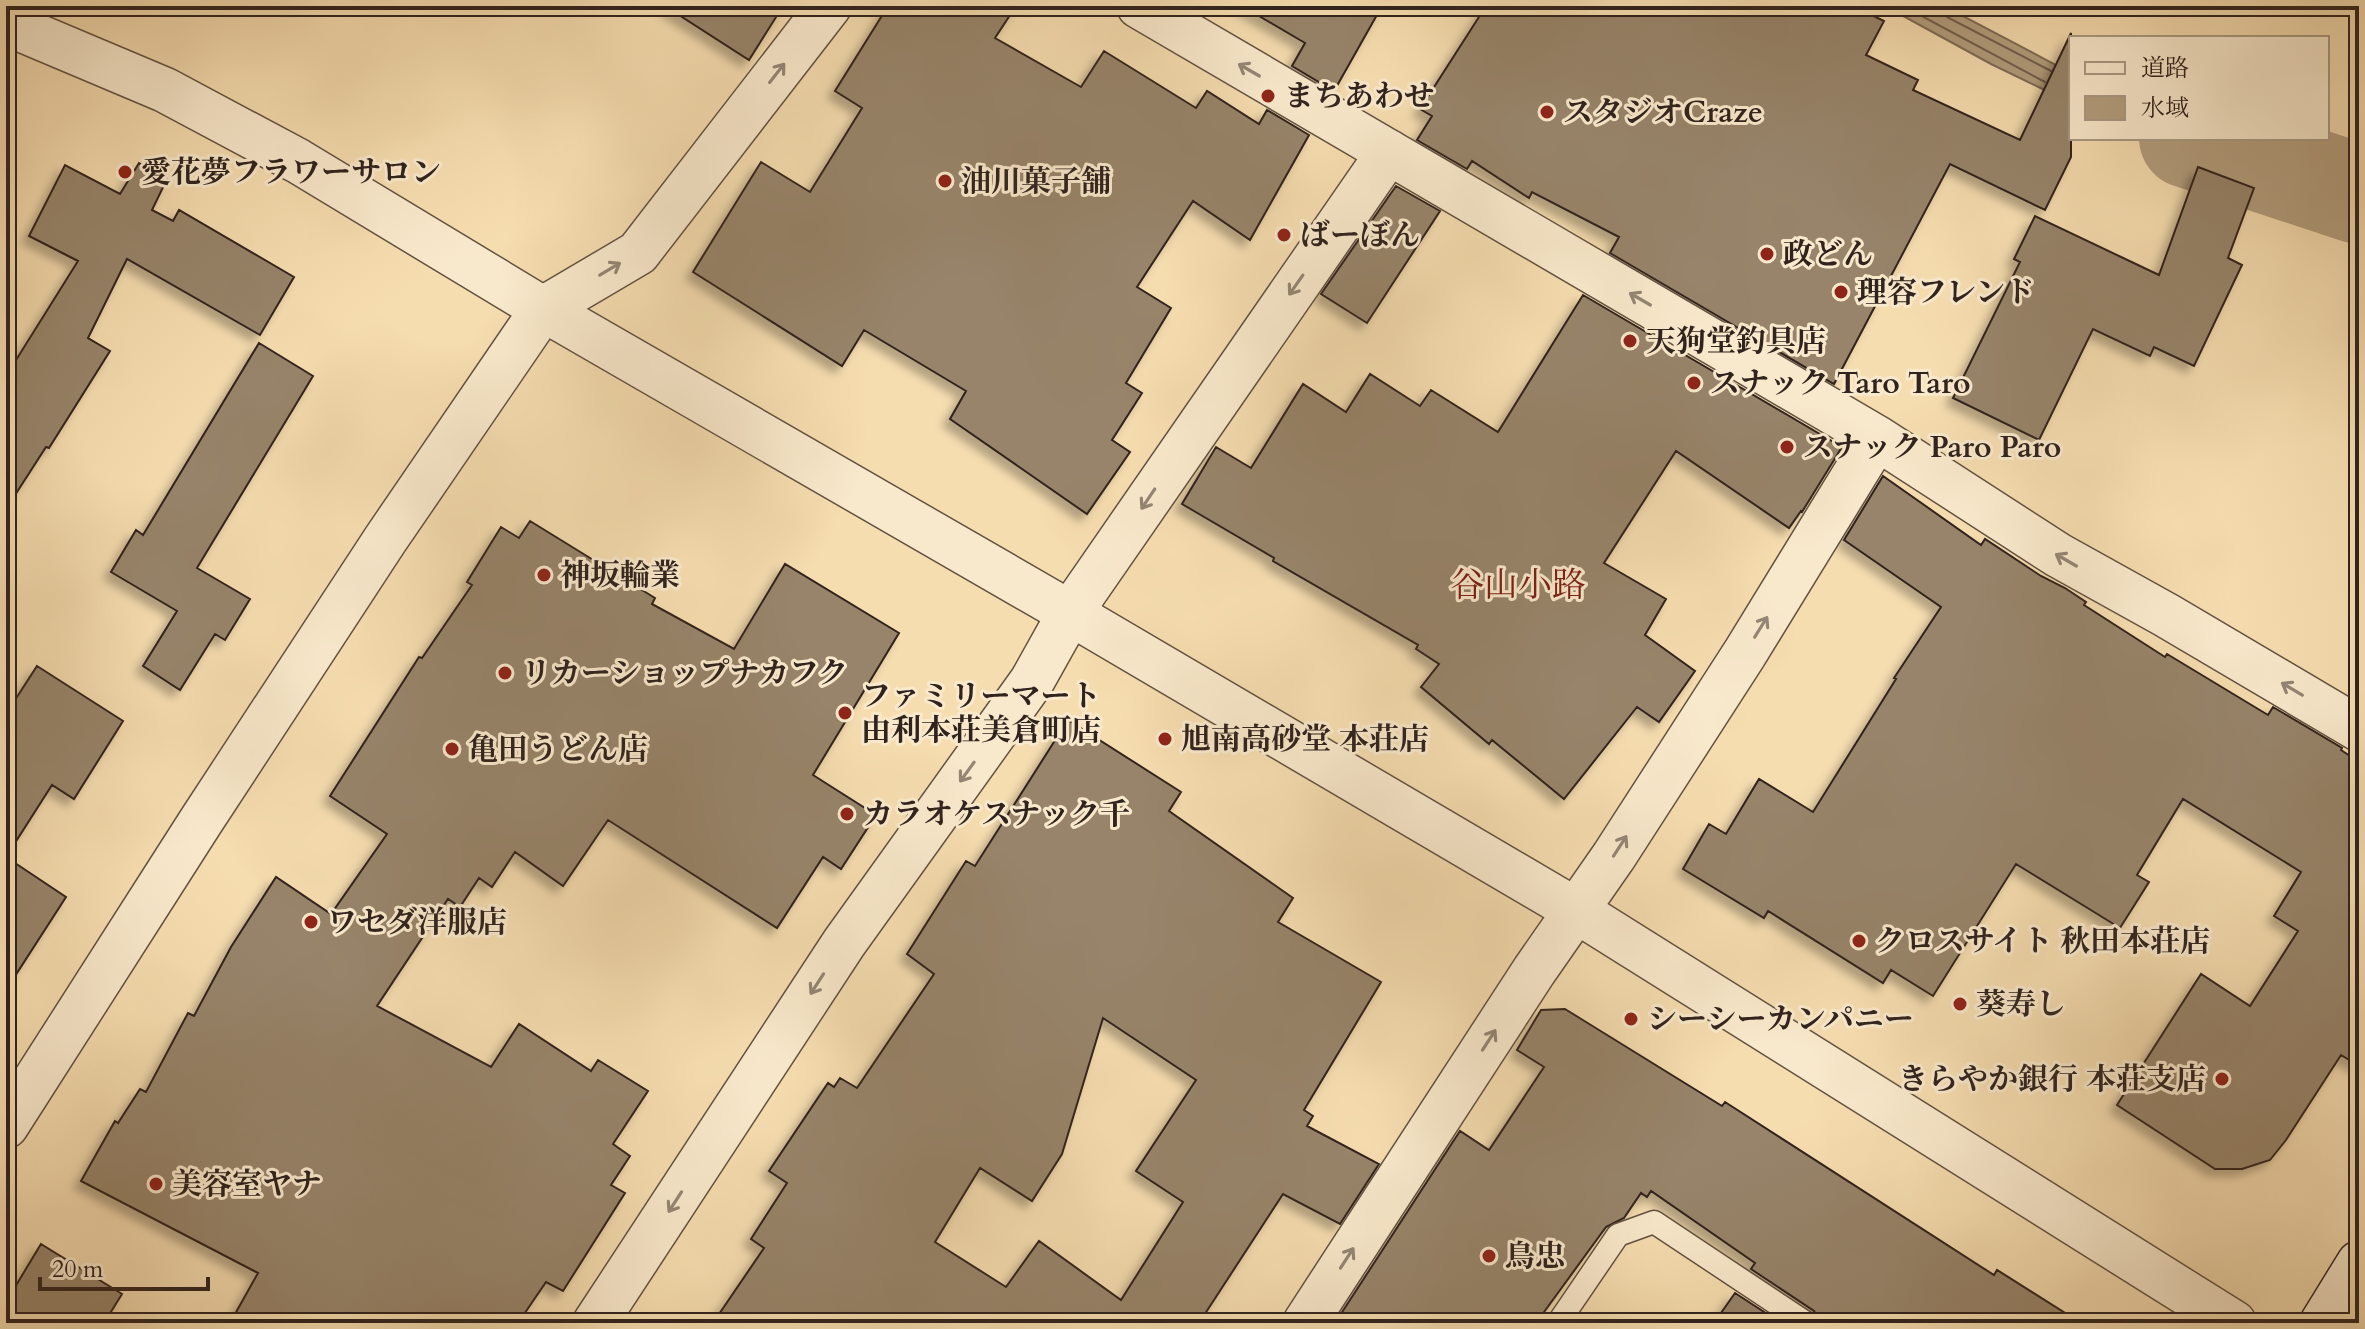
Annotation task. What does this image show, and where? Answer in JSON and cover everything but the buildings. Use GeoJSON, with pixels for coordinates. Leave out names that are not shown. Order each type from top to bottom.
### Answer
{"type":"FeatureCollection","features":[{"type":"Feature","properties":{"kind":"street"},"geometry":{"type":"LineString","coordinates":[[6,1126],[350,594],[543,309],[638,253],[829,6]]}},
{"type":"Feature","properties":{"kind":"street"},"geometry":{"type":"LineString","coordinates":[[1139,6],[1877,438],[2058,555],[2359,729]]}},
{"type":"Feature","properties":{"kind":"street"},"geometry":{"type":"LineString","coordinates":[[6,23],[165,90],[298,161],[543,309],[1070,613],[1577,911],[2234,1323]]}},
{"type":"Feature","properties":{"kind":"street"},"geometry":{"type":"LineString","coordinates":[[595,1323],[844,943],[1032,681],[1070,613],[1389,152]]}},
{"type":"Feature","properties":{"kind":"street"},"geometry":{"type":"LineString","coordinates":[[1305,1323],[1745,653],[1877,438]]}},
{"type":"Feature","properties":{"kind":"street"},"geometry":{"type":"LineString","coordinates":[[2322,1323],[2359,1263]]}},
{"type":"Feature","properties":{"kind":"lane"},"geometry":{"type":"LineString","coordinates":[[1558,1323],[1618,1235],[1654,1222],[1806,1323]]}},
{"type":"Feature","properties":{"kind":"water"},"geometry":{"type":"Polygon","coordinates":[[[1885,6],[1944,6],[2069,72],[2069,102],[1885,6]]]}},
{"type":"Feature","properties":{"kind":"water"},"geometry":{"type":"Polygon","coordinates":[[[2144,140],[2234,140],[2300,161],[2292,190],[2144,140]]]}},
{"type":"Feature","properties":{"kind":"water"},"geometry":{"type":"Polygon","coordinates":[[[2339,170],[2359,177],[2359,211],[2329,201],[2339,170]]]}},
{"type":"Feature","properties":{"kind":"waterway"},"geometry":{"type":"LineString","coordinates":[[2195,140],[2359,194]]}},
{"type":"Feature","properties":{"kind":"place","name":"まちあわせ"},"geometry":{"type":"Point","coordinates":[1268,96]}},
{"type":"Feature","properties":{"kind":"place","name":"スタジオCraze"},"geometry":{"type":"Point","coordinates":[1547,112]}},
{"type":"Feature","properties":{"kind":"place","name":"愛花夢フラワーサロン"},"geometry":{"type":"Point","coordinates":[125,172]}},
{"type":"Feature","properties":{"kind":"place","name":"油川菓子舗"},"geometry":{"type":"Point","coordinates":[945,181]}},
{"type":"Feature","properties":{"kind":"place","name":"ばーぼん"},"geometry":{"type":"Point","coordinates":[1284,235]}},
{"type":"Feature","properties":{"kind":"place","name":"政どん"},"geometry":{"type":"Point","coordinates":[1767,254]}},
{"type":"Feature","properties":{"kind":"place","name":"理容フレンド"},"geometry":{"type":"Point","coordinates":[1841,292]}},
{"type":"Feature","properties":{"kind":"place","name":"天狗堂釣具店"},"geometry":{"type":"Point","coordinates":[1630,341]}},
{"type":"Feature","properties":{"kind":"place","name":"スナック Taro Taro"},"geometry":{"type":"Point","coordinates":[1694,383]}},
{"type":"Feature","properties":{"kind":"place","name":"スナック Paro Paro"},"geometry":{"type":"Point","coordinates":[1787,447]}},
{"type":"Feature","properties":{"kind":"place","name":"神坂輪業"},"geometry":{"type":"Point","coordinates":[544,575]}},
{"type":"Feature","properties":{"kind":"place","name":"リカーショップナカフク"},"geometry":{"type":"Point","coordinates":[505,673]}},
{"type":"Feature","properties":{"kind":"place","name":"ファミリーマート 由利本荘美倉町店"},"geometry":{"type":"Point","coordinates":[845,713]}},
{"type":"Feature","properties":{"kind":"place","name":"旭南高砂堂 本荘店"},"geometry":{"type":"Point","coordinates":[1165,739]}},
{"type":"Feature","properties":{"kind":"place","name":"亀田うどん店"},"geometry":{"type":"Point","coordinates":[452,749]}},
{"type":"Feature","properties":{"kind":"place","name":"カラオケスナック千"},"geometry":{"type":"Point","coordinates":[847,814]}},
{"type":"Feature","properties":{"kind":"place","name":"ワセダ洋服店"},"geometry":{"type":"Point","coordinates":[311,922]}},
{"type":"Feature","properties":{"kind":"place","name":"クロスサイト 秋田本荘店"},"geometry":{"type":"Point","coordinates":[1859,941]}},
{"type":"Feature","properties":{"kind":"place","name":"葵寿し"},"geometry":{"type":"Point","coordinates":[1960,1004]}},
{"type":"Feature","properties":{"kind":"place","name":"シーシーカンパニー"},"geometry":{"type":"Point","coordinates":[1631,1019]}},
{"type":"Feature","properties":{"kind":"place","name":"きらやか銀行 本荘支店"},"geometry":{"type":"Point","coordinates":[2222,1079]}},
{"type":"Feature","properties":{"kind":"place","name":"美容室ヤナ"},"geometry":{"type":"Point","coordinates":[156,1184]}},
{"type":"Feature","properties":{"kind":"place","name":"鳥忠"},"geometry":{"type":"Point","coordinates":[1489,1256]}},
{"type":"Feature","properties":{"kind":"district","name":"谷山小路"},"geometry":{"type":"Point","coordinates":[1518,584]}}]}
